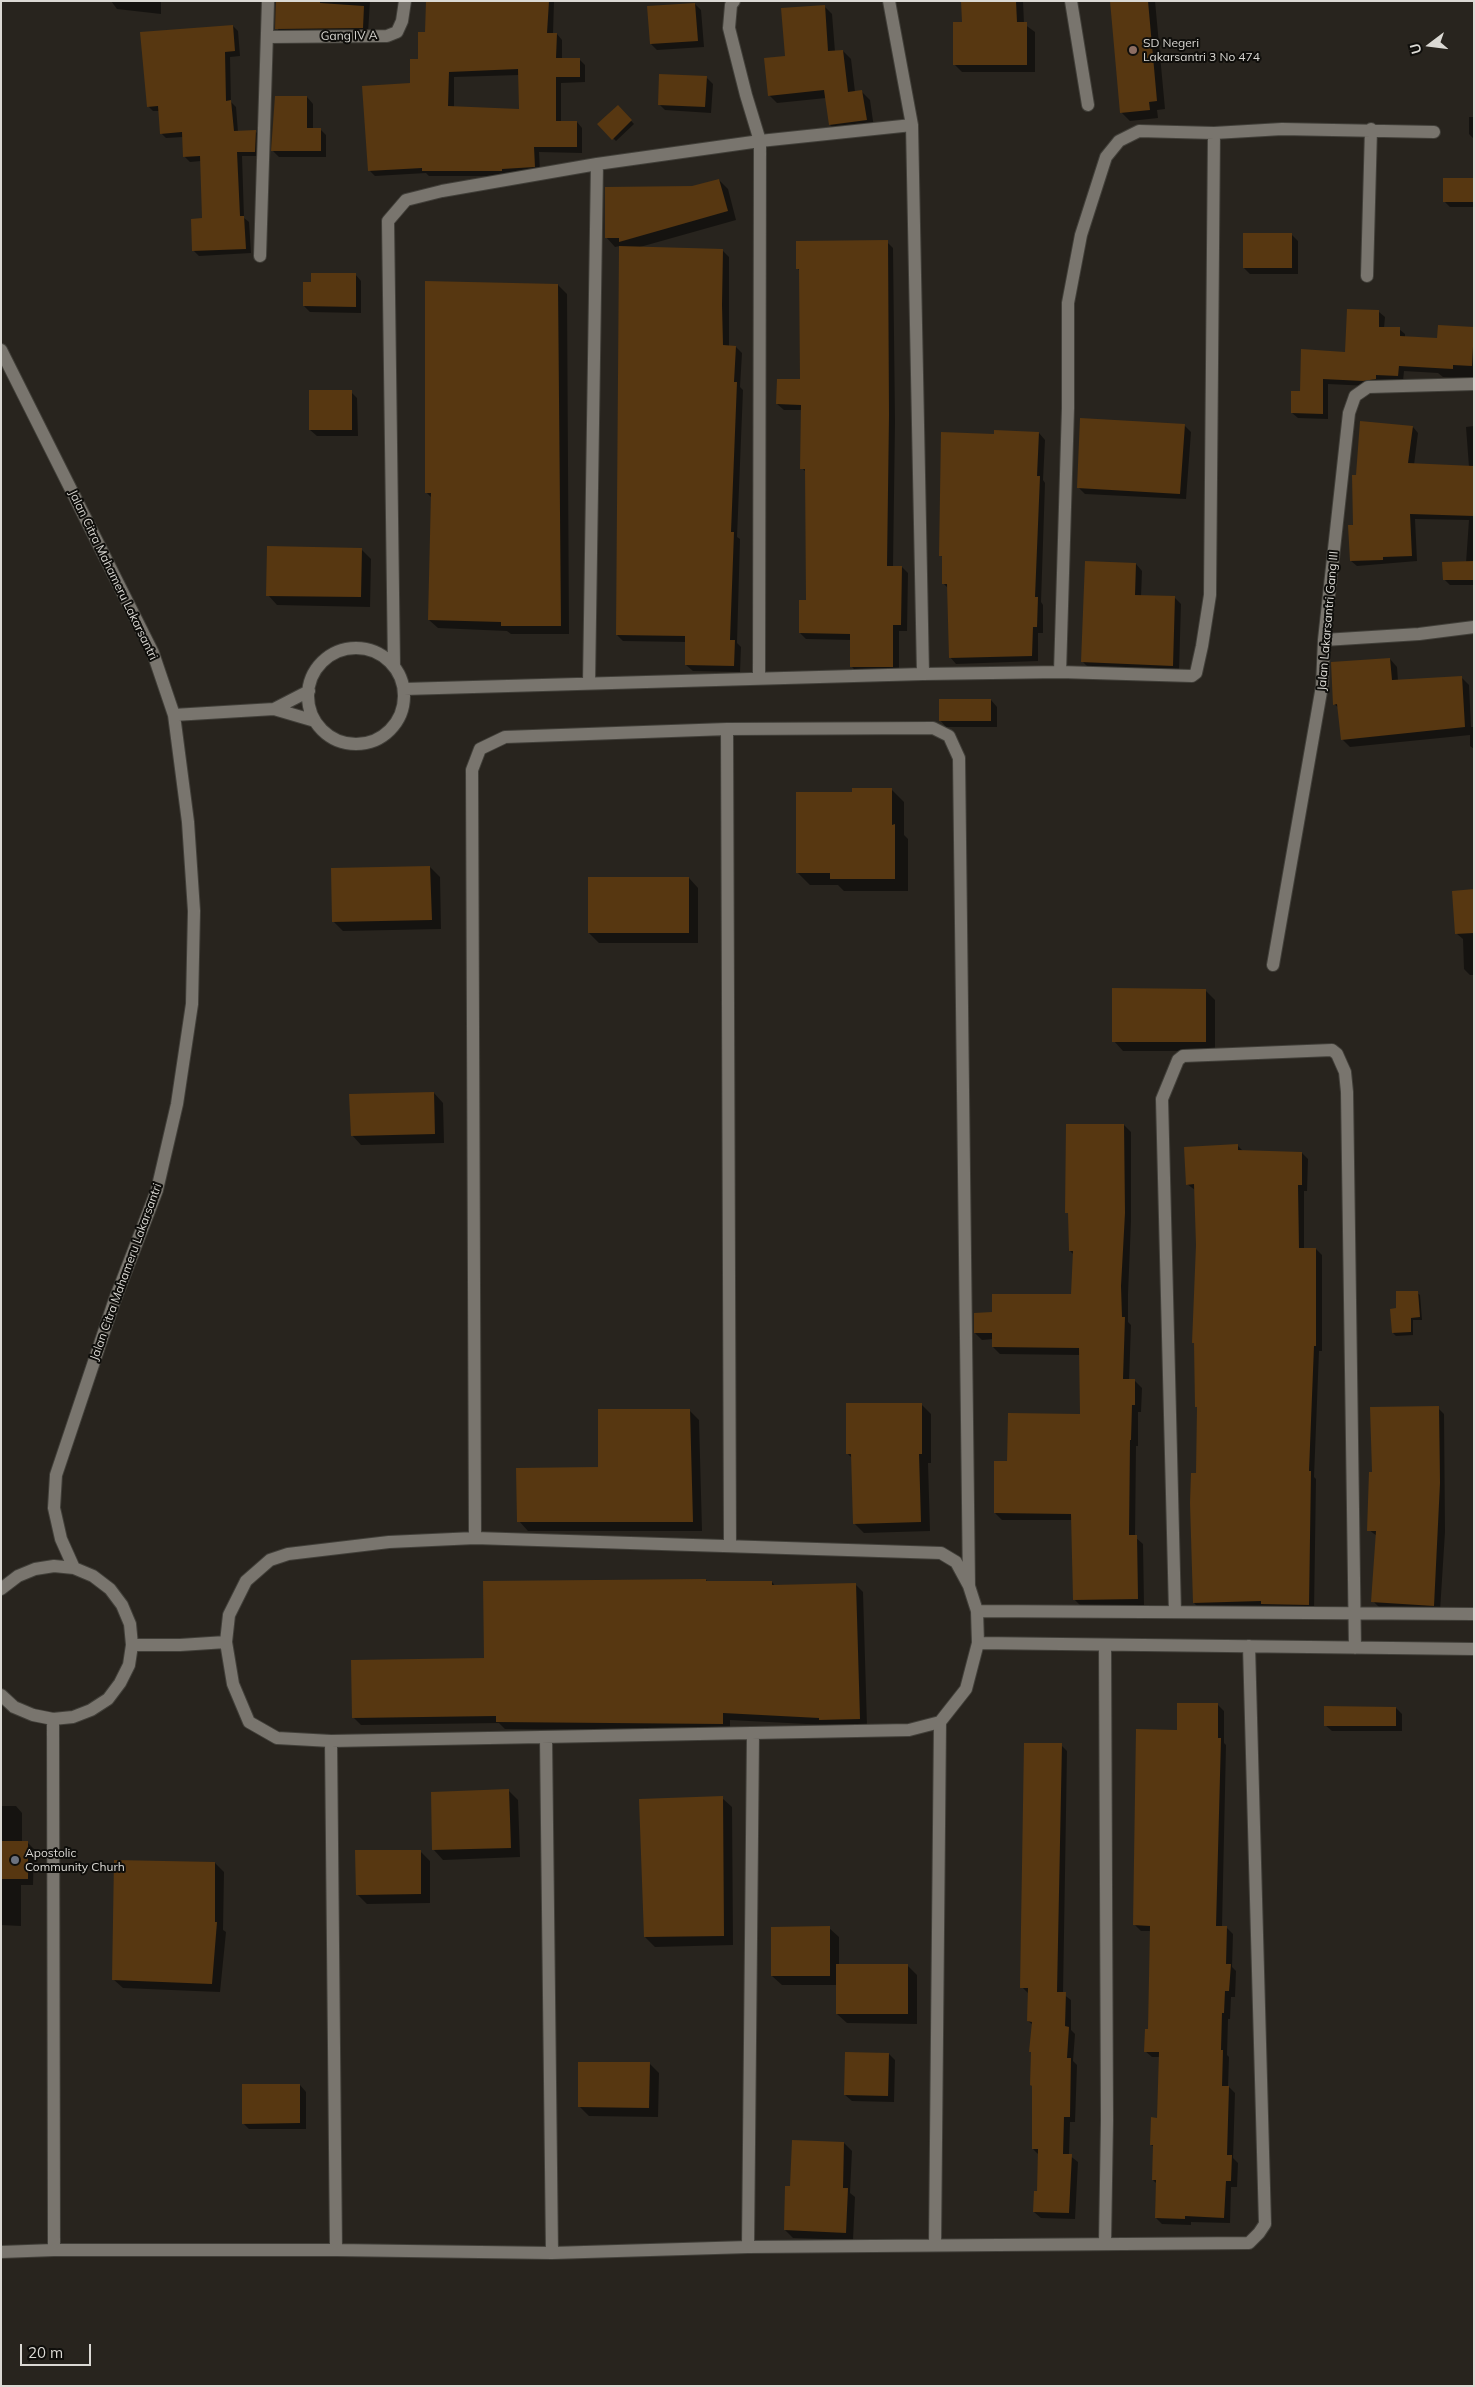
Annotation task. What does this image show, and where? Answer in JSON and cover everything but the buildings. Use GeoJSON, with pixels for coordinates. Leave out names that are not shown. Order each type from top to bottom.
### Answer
{"type":"FeatureCollection","features":[{"type":"Feature","properties":{"kind":"street"},"geometry":{"type":"LineString","coordinates":[[260,256],[268,1]]}},
{"type":"Feature","properties":{"kind":"street","name":"Gang IV A"},"geometry":{"type":"LineString","coordinates":[[268,37],[387,36],[397,32],[402,21],[404,1]]}},
{"type":"Feature","properties":{"kind":"street"},"geometry":{"type":"LineString","coordinates":[[734,1],[731,5],[729,28],[760,141],[759,678]]}},
{"type":"Feature","properties":{"kind":"street"},"geometry":{"type":"LineString","coordinates":[[889,1],[912,125],[923,674]]}},
{"type":"Feature","properties":{"kind":"street"},"geometry":{"type":"LineString","coordinates":[[1071,1],[1088,105]]}},
{"type":"Feature","properties":{"kind":"street"},"geometry":{"type":"LineString","coordinates":[[394,666],[382,656],[367,649],[351,648],[335,653],[322,662],[313,675],[309,691],[310,708],[316,722],[326,733],[338,741],[353,745],[369,743],[382,737],[394,726],[401,714],[404,689],[394,666],[388,221],[406,200],[442,191],[597,164],[760,141],[912,125]]}},
{"type":"Feature","properties":{"kind":"street"},"geometry":{"type":"LineString","coordinates":[[1060,672],[1068,408],[1068,303],[1081,235],[1106,157],[1119,141],[1139,131],[1214,133],[1282,129],[1371,129],[1434,132]]}},
{"type":"Feature","properties":{"kind":"street"},"geometry":{"type":"LineString","coordinates":[[1367,276],[1371,129]]}},
{"type":"Feature","properties":{"kind":"street"},"geometry":{"type":"LineString","coordinates":[[404,689],[923,674],[1060,672],[1188,676],[1196,673],[1210,595],[1214,133]]}},
{"type":"Feature","properties":{"kind":"street"},"geometry":{"type":"LineString","coordinates":[[589,683],[597,164]]}},
{"type":"Feature","properties":{"kind":"street","name":"Jalan Citra Mahameru Lakarsantri"},"geometry":{"type":"LineString","coordinates":[[1,350],[153,653],[174,715],[188,822],[194,911],[192,1004],[177,1104],[157,1190],[114,1302],[56,1475],[54,1508],[62,1539],[74,1568]]}},
{"type":"Feature","properties":{"kind":"street","name":"Jalan Lakarsantri Gang III"},"geometry":{"type":"LineString","coordinates":[[1273,965],[1317,724],[1322,686],[1324,640],[1349,413],[1355,396],[1368,387],[1474,384]]}},
{"type":"Feature","properties":{"kind":"street"},"geometry":{"type":"LineString","coordinates":[[1324,640],[1419,634],[1474,627]]}},
{"type":"Feature","properties":{"kind":"street"},"geometry":{"type":"LineString","coordinates":[[274,710],[309,691]]}},
{"type":"Feature","properties":{"kind":"street"},"geometry":{"type":"LineString","coordinates":[[174,715],[274,710],[316,722]]}},
{"type":"Feature","properties":{"kind":"street"},"geometry":{"type":"LineString","coordinates":[[475,1538],[472,770],[480,749],[505,737],[727,729],[933,728],[949,736],[959,758],[969,1586]]}},
{"type":"Feature","properties":{"kind":"street"},"geometry":{"type":"LineString","coordinates":[[727,729],[730,1546]]}},
{"type":"Feature","properties":{"kind":"street"},"geometry":{"type":"LineString","coordinates":[[1175,1612],[1162,1099],[1178,1060],[1183,1056],[1332,1050],[1337,1054],[1345,1072],[1347,1092],[1355,1648]]}},
{"type":"Feature","properties":{"kind":"street"},"geometry":{"type":"LineString","coordinates":[[475,1538],[941,1554],[956,1562],[969,1586],[977,1611],[978,1643],[966,1690],[940,1722],[908,1730],[331,1741],[276,1738],[249,1722],[233,1684],[226,1642],[228,1615],[246,1581],[270,1560],[288,1554],[389,1542],[475,1538]]}},
{"type":"Feature","properties":{"kind":"street"},"geometry":{"type":"LineString","coordinates":[[1,1589],[18,1576],[35,1569],[54,1566],[74,1568],[99,1580],[110,1589],[122,1605],[130,1624],[132,1645],[129,1665],[120,1683],[108,1698],[92,1710],[73,1717],[53,1719],[33,1715],[14,1707],[1,1695]]}},
{"type":"Feature","properties":{"kind":"street"},"geometry":{"type":"LineString","coordinates":[[977,1611],[1474,1614]]}},
{"type":"Feature","properties":{"kind":"street"},"geometry":{"type":"LineString","coordinates":[[132,1645],[180,1646],[226,1642]]}},
{"type":"Feature","properties":{"kind":"street"},"geometry":{"type":"LineString","coordinates":[[978,1643],[1474,1649]]}},
{"type":"Feature","properties":{"kind":"street"},"geometry":{"type":"LineString","coordinates":[[1105,1645],[1107,2120],[1105,2243]]}},
{"type":"Feature","properties":{"kind":"street"},"geometry":{"type":"LineString","coordinates":[[1,2252],[54,2250],[336,2250],[552,2253],[748,2247],[1249,2243],[1265,2224],[1249,1646]]}},
{"type":"Feature","properties":{"kind":"street"},"geometry":{"type":"LineString","coordinates":[[53,1719],[54,2250]]}},
{"type":"Feature","properties":{"kind":"street"},"geometry":{"type":"LineString","coordinates":[[935,2245],[940,1722]]}},
{"type":"Feature","properties":{"kind":"street"},"geometry":{"type":"LineString","coordinates":[[748,2247],[752,1734]]}},
{"type":"Feature","properties":{"kind":"street"},"geometry":{"type":"LineString","coordinates":[[546,1738],[552,2253]]}},
{"type":"Feature","properties":{"kind":"street"},"geometry":{"type":"LineString","coordinates":[[331,1741],[336,2250]]}},
{"type":"Feature","properties":{"kind":"place","name":"SD Negeri Lakarsantri 3 No 474"},"geometry":{"type":"Point","coordinates":[1133,50]}},
{"type":"Feature","properties":{"kind":"place","name":"Apostolic Community Churh"},"geometry":{"type":"Point","coordinates":[15,1860]}}]}
